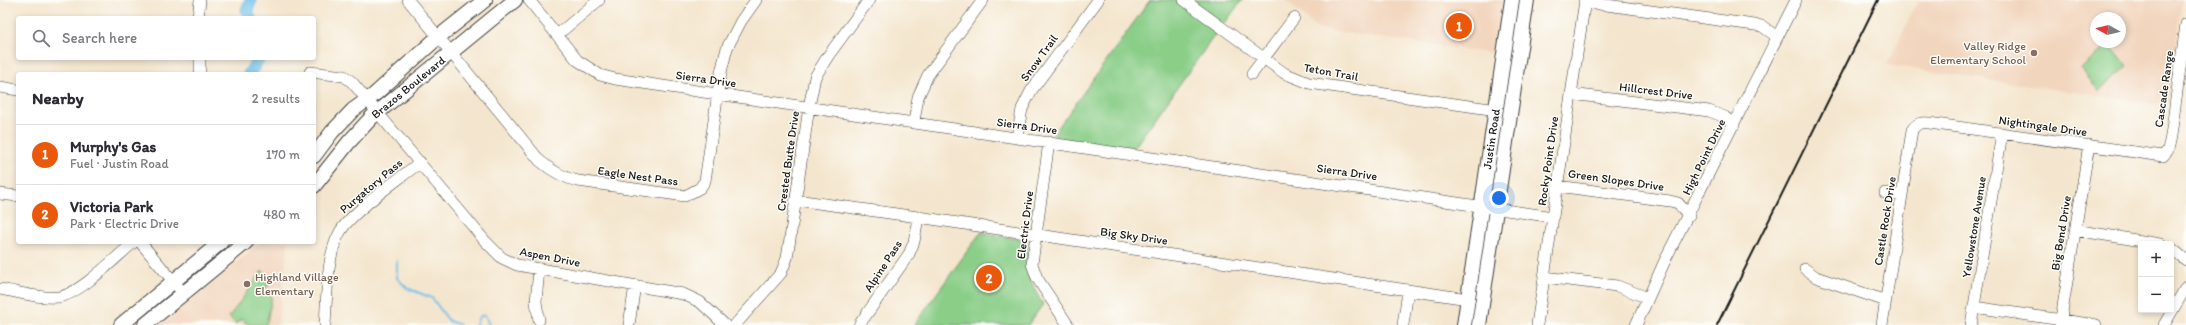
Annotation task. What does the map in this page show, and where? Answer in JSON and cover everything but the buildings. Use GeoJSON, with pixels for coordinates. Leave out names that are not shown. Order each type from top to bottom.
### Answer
{"type":"FeatureCollection","features":[{"type":"Feature","properties":{"kind":"main road","name":"Brazos Boulevard"},"geometry":{"type":"LineString","coordinates":[[316,153],[342,120],[439,37],[485,0]]}},
{"type":"Feature","properties":{"kind":"main road","name":"Brazos Boulevard"},"geometry":{"type":"LineString","coordinates":[[316,183],[349,142],[378,112],[515,0]]}},
{"type":"Feature","properties":{"kind":"main road"},"geometry":{"type":"LineString","coordinates":[[1512,0],[1527,1]]}},
{"type":"Feature","properties":{"kind":"main road","name":"Justin Road"},"geometry":{"type":"LineString","coordinates":[[1479,325],[1490,208],[1497,110],[1512,0]]}},
{"type":"Feature","properties":{"kind":"main road","name":"Justin Road"},"geometry":{"type":"LineString","coordinates":[[1464,325],[1468,299],[1490,208],[1527,1]]}},
{"type":"Feature","properties":{"kind":"main road"},"geometry":{"type":"LineString","coordinates":[[145,325],[243,244]]}},
{"type":"Feature","properties":{"kind":"main road"},"geometry":{"type":"LineString","coordinates":[[121,325],[217,246],[222,261]]}},
{"type":"Feature","properties":{"kind":"street"},"geometry":{"type":"LineString","coordinates":[[198,16],[200,0]]}},
{"type":"Feature","properties":{"kind":"street","name":"Eagle Nest Pass"},"geometry":{"type":"LineString","coordinates":[[408,0],[540,161],[566,178],[578,181],[685,196],[700,188],[705,181],[723,66],[733,35],[756,0]]}},
{"type":"Feature","properties":{"kind":"street","name":"Sierra Drive"},"geometry":{"type":"LineString","coordinates":[[529,0],[577,60],[600,75],[615,79],[1553,217]]}},
{"type":"Feature","properties":{"kind":"street"},"geometry":{"type":"LineString","coordinates":[[557,35],[600,0]]}},
{"type":"Feature","properties":{"kind":"street","name":"Crested Butte Drive"},"geometry":{"type":"LineString","coordinates":[[735,325],[781,273],[787,258],[809,107],[816,77],[820,67],[869,0]]}},
{"type":"Feature","properties":{"kind":"street"},"geometry":{"type":"LineString","coordinates":[[914,122],[918,97],[928,75],[983,0]]}},
{"type":"Feature","properties":{"kind":"street","name":"Snow Trail"},"geometry":{"type":"LineString","coordinates":[[1017,137],[1022,109],[1031,91],[1098,0]]}},
{"type":"Feature","properties":{"kind":"street","name":"Teton Trail"},"geometry":{"type":"LineString","coordinates":[[1184,0],[1284,73],[1309,83],[1497,110]]}},
{"type":"Feature","properties":{"kind":"street","name":"High Point Drive"},"geometry":{"type":"LineString","coordinates":[[1636,325],[1667,256],[1689,216],[1796,0]]}},
{"type":"Feature","properties":{"kind":"street"},"geometry":{"type":"LineString","coordinates":[[1585,1],[1762,26],[1777,37]]}},
{"type":"Feature","properties":{"kind":"street","name":"Rocky Point Drive"},"geometry":{"type":"LineString","coordinates":[[1537,325],[1585,1]]}},
{"type":"Feature","properties":{"kind":"street"},"geometry":{"type":"LineString","coordinates":[[1252,74],[1294,18]]}},
{"type":"Feature","properties":{"kind":"street","name":"Cascade Range"},"geometry":{"type":"LineString","coordinates":[[2163,156],[2168,150],[2171,136],[2186,24]]}},
{"type":"Feature","properties":{"kind":"street"},"geometry":{"type":"LineString","coordinates":[[200,60],[200,72]]}},
{"type":"Feature","properties":{"kind":"street","name":"Aspen Drive"},"geometry":{"type":"LineString","coordinates":[[316,73],[344,76],[352,82],[485,241],[502,258],[517,265],[682,294],[700,302],[725,325]]}},
{"type":"Feature","properties":{"kind":"street"},"geometry":{"type":"LineString","coordinates":[[0,87],[16,90]]}},
{"type":"Feature","properties":{"kind":"street","name":"Hillcrest Drive"},"geometry":{"type":"LineString","coordinates":[[1571,94],[1709,111],[1725,117],[1734,125]]}},
{"type":"Feature","properties":{"kind":"street","name":"Nightingale Drive"},"geometry":{"type":"LineString","coordinates":[[1919,123],[2002,133],[2163,156]]}},
{"type":"Feature","properties":{"kind":"street","name":"Castle Rock Drive"},"geometry":{"type":"LineString","coordinates":[[1882,325],[1912,130],[1919,123]]}},
{"type":"Feature","properties":{"kind":"street","name":"Yellowstone Avenue"},"geometry":{"type":"LineString","coordinates":[[1972,325],[2002,133]]}},
{"type":"Feature","properties":{"kind":"street","name":"Electric Drive"},"geometry":{"type":"LineString","coordinates":[[1049,142],[1032,256],[1034,271],[1037,278],[1068,325]]}},
{"type":"Feature","properties":{"kind":"street","name":"Big Bend Drive"},"geometry":{"type":"LineString","coordinates":[[2061,322],[2089,145]]}},
{"type":"Feature","properties":{"kind":"street","name":"Purgatory Pass"},"geometry":{"type":"LineString","coordinates":[[324,325],[331,263],[339,233],[363,209],[420,162]]}},
{"type":"Feature","properties":{"kind":"street","name":"Green Slopes Drive"},"geometry":{"type":"LineString","coordinates":[[1558,186],[1670,201],[1678,203],[1689,216]]}},
{"type":"Feature","properties":{"kind":"street"},"geometry":{"type":"LineString","coordinates":[[1885,193],[1902,196]]}},
{"type":"Feature","properties":{"kind":"street"},"geometry":{"type":"LineString","coordinates":[[0,194],[16,196]]}},
{"type":"Feature","properties":{"kind":"street","name":"Big Sky Drive"},"geometry":{"type":"LineString","coordinates":[[796,200],[918,216],[1035,235],[1468,299]]}},
{"type":"Feature","properties":{"kind":"street","name":"Alpine Pass"},"geometry":{"type":"LineString","coordinates":[[859,325],[910,254],[914,242],[918,216]]}},
{"type":"Feature","properties":{"kind":"street"},"geometry":{"type":"LineString","coordinates":[[2075,230],[2142,241]]}},
{"type":"Feature","properties":{"kind":"street"},"geometry":{"type":"LineString","coordinates":[[0,289],[50,297],[65,296],[79,288],[132,244]]}},
{"type":"Feature","properties":{"kind":"street"},"geometry":{"type":"LineString","coordinates":[[142,244],[183,293]]}},
{"type":"Feature","properties":{"kind":"street"},"geometry":{"type":"LineString","coordinates":[[2174,250],[2186,260]]}},
{"type":"Feature","properties":{"kind":"street"},"geometry":{"type":"LineString","coordinates":[[539,320],[536,302],[540,269]]}},
{"type":"Feature","properties":{"kind":"street"},"geometry":{"type":"LineString","coordinates":[[1805,269],[1816,278],[1886,301]]}},
{"type":"Feature","properties":{"kind":"street"},"geometry":{"type":"LineString","coordinates":[[1544,277],[1617,286],[1648,298]]}},
{"type":"Feature","properties":{"kind":"street"},"geometry":{"type":"LineString","coordinates":[[629,325],[635,285]]}},
{"type":"Feature","properties":{"kind":"street"},"geometry":{"type":"LineString","coordinates":[[2164,325],[2186,287]]}},
{"type":"Feature","properties":{"kind":"street"},"geometry":{"type":"LineString","coordinates":[[1403,325],[1408,291]]}},
{"type":"Feature","properties":{"kind":"street"},"geometry":{"type":"LineString","coordinates":[[1974,307],[2061,322],[2096,325]]}},
{"type":"Feature","properties":{"kind":"shaded area"},"geometry":{"type":"Polygon","coordinates":[[[1286,0],[1503,0],[1495,54],[1318,29],[1286,0]]]}},
{"type":"Feature","properties":{"kind":"shaded area","name":"Valley Ridge Elementary School"},"geometry":{"type":"Polygon","coordinates":[[[1918,0],[2182,0],[2168,106],[1887,65],[1918,0]]]}},
{"type":"Feature","properties":{"kind":"shaded area","name":"Highland Village Elementary"},"geometry":{"type":"Polygon","coordinates":[[[259,244],[288,244],[278,325],[161,325],[259,244]]]}},
{"type":"Feature","properties":{"kind":"green space"},"geometry":{"type":"Polygon","coordinates":[[[1150,0],[1175,0],[1217,32],[1131,152],[1050,139],[1150,0]]]}},
{"type":"Feature","properties":{"kind":"green space"},"geometry":{"type":"Polygon","coordinates":[[[1190,0],[1242,0],[1224,24],[1190,0]]]}},
{"type":"Feature","properties":{"kind":"green space"},"geometry":{"type":"Polygon","coordinates":[[[2105,48],[2112,48],[2127,66],[2099,91],[2081,69],[2105,48]]]}},
{"type":"Feature","properties":{"kind":"green space"},"geometry":{"type":"Polygon","coordinates":[[[981,232],[1028,241],[1028,267],[1031,281],[1043,304],[1028,325],[914,325],[981,232]]]}},
{"type":"Feature","properties":{"kind":"green space"},"geometry":{"type":"Polygon","coordinates":[[[262,271],[273,278],[265,290],[272,296],[267,322],[265,325],[249,325],[241,319],[236,324],[229,317],[262,271]]]}},
{"type":"Feature","properties":{"kind":"waterway"},"geometry":{"type":"LineString","coordinates":[[249,16],[247,10],[251,0]]}},
{"type":"Feature","properties":{"kind":"waterway"},"geometry":{"type":"LineString","coordinates":[[250,72],[258,60]]}},
{"type":"Feature","properties":{"kind":"waterway"},"geometry":{"type":"LineString","coordinates":[[397,260],[397,278],[407,288],[432,298],[449,321],[460,325]]}},
{"type":"Feature","properties":{"kind":"waterway"},"geometry":{"type":"LineString","coordinates":[[476,325],[479,317],[485,315],[489,325]]}},
{"type":"Feature","properties":{"kind":"railway"},"geometry":{"type":"LineString","coordinates":[[1717,325],[1878,0]]}},
{"type":"Feature","properties":{"kind":"place","name":"Murphy's Gas"},"geometry":{"type":"Point","coordinates":[1459,26]}},
{"type":"Feature","properties":{"kind":"place","name":"Valley Ridge Elementary School"},"geometry":{"type":"Point","coordinates":[2034,53]}},
{"type":"Feature","properties":{"kind":"place","name":"Victoria Park"},"geometry":{"type":"Point","coordinates":[989,278]}},
{"type":"Feature","properties":{"kind":"place","name":"Highland Village Elementary"},"geometry":{"type":"Point","coordinates":[247,284]}}]}
